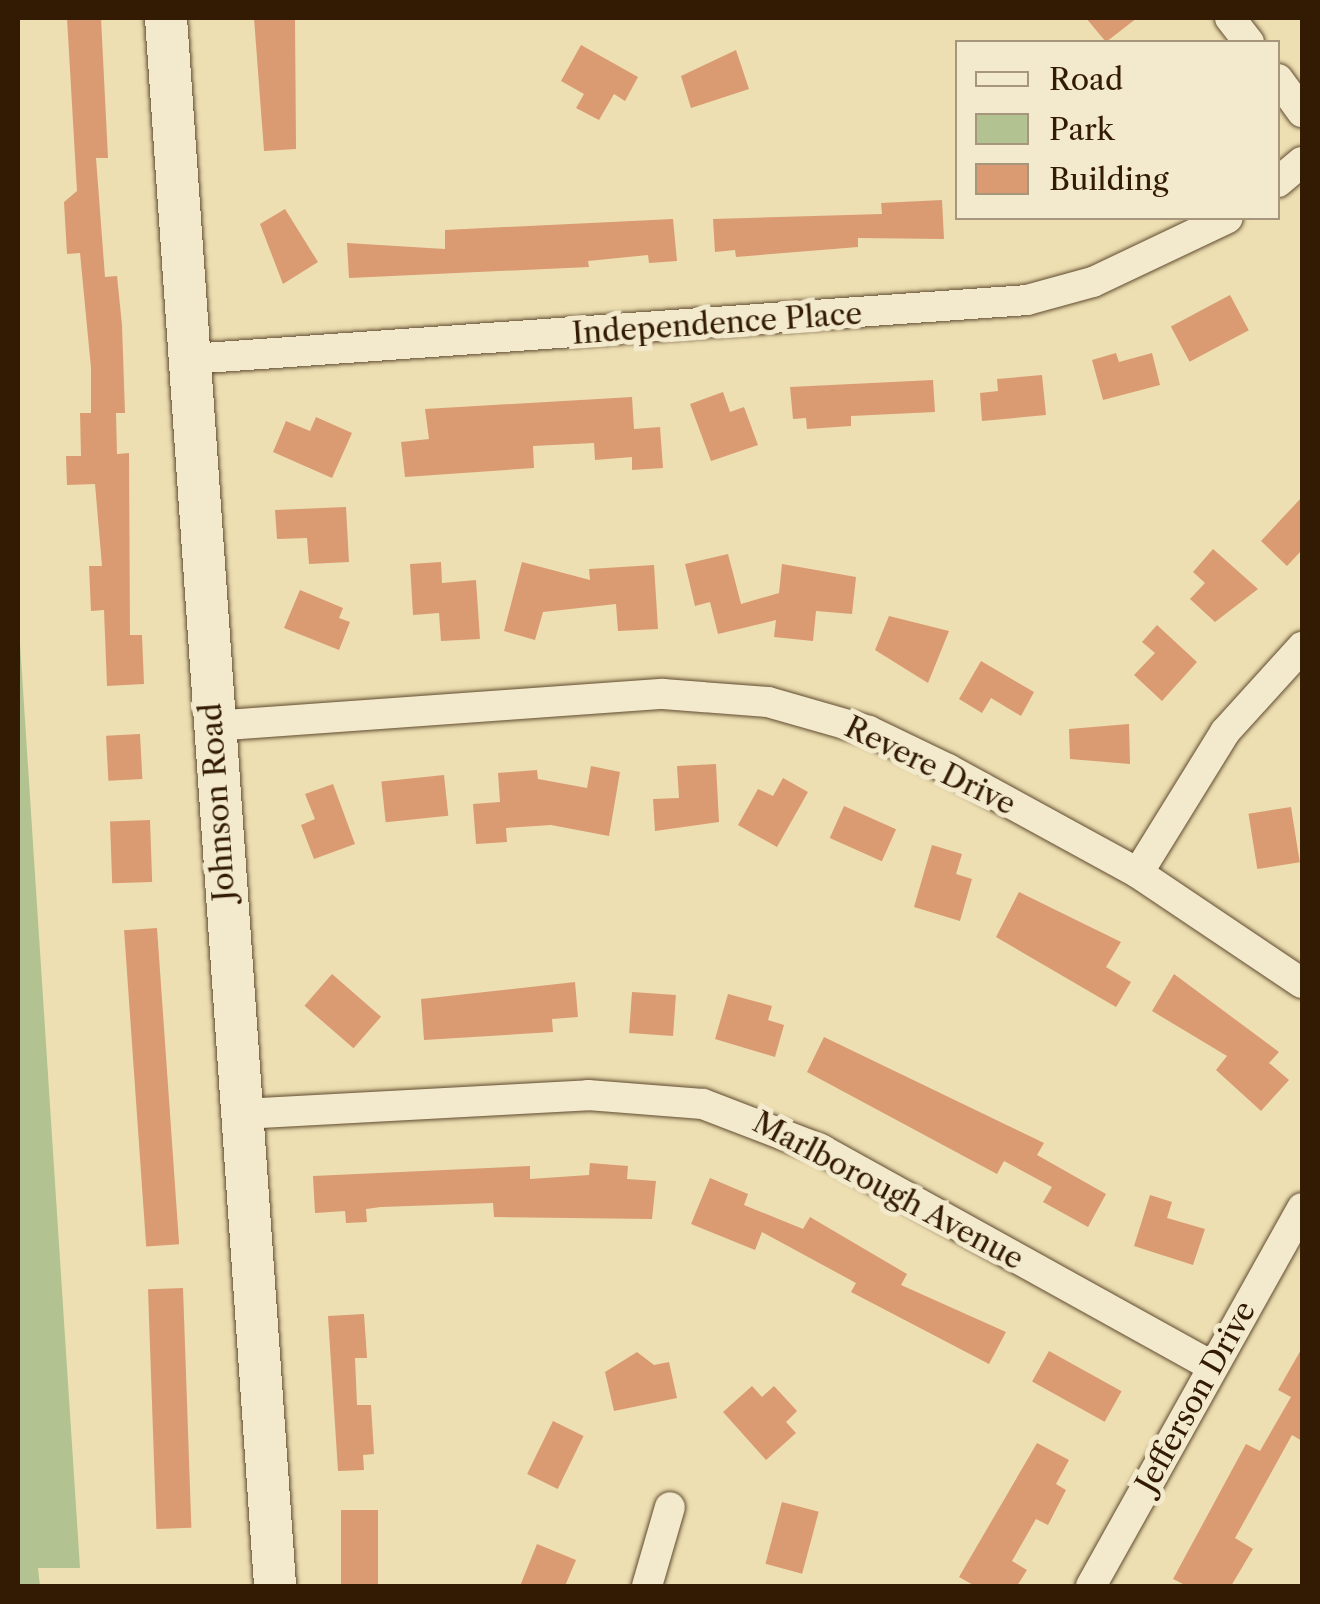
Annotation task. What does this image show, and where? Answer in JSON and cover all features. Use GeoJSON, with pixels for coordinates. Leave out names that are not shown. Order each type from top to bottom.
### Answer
{"type":"FeatureCollection","features":[{"type":"Feature","properties":{"kind":"street","name":"Johnson Road"},"geometry":{"type":"LineString","coordinates":[[166,18],[212,726],[275,1586]]}},
{"type":"Feature","properties":{"kind":"street"},"geometry":{"type":"LineString","coordinates":[[1230,18],[1248,40]]}},
{"type":"Feature","properties":{"kind":"street"},"geometry":{"type":"LineString","coordinates":[[1280,82],[1302,112]]}},
{"type":"Feature","properties":{"kind":"street"},"geometry":{"type":"LineString","coordinates":[[1280,180],[1302,162]]}},
{"type":"Feature","properties":{"kind":"street","name":"Independence Place"},"geometry":{"type":"LineString","coordinates":[[190,359],[1028,300],[1093,282],[1224,220]]}},
{"type":"Feature","properties":{"kind":"street"},"geometry":{"type":"LineString","coordinates":[[1138,873],[1225,732],[1302,647]]}},
{"type":"Feature","properties":{"kind":"street","name":"Revere Drive"},"geometry":{"type":"LineString","coordinates":[[212,726],[731,696],[818,714],[907,748],[1138,873],[1302,983]]}},
{"type":"Feature","properties":{"kind":"street","name":"Marlborough Avenue"},"geometry":{"type":"LineString","coordinates":[[242,1114],[574,1095],[703,1104],[820,1149],[1211,1366]]}},
{"type":"Feature","properties":{"kind":"street","name":"Jefferson Drive"},"geometry":{"type":"LineString","coordinates":[[1092,1586],[1302,1208]]}},
{"type":"Feature","properties":{"kind":"street"},"geometry":{"type":"LineString","coordinates":[[647,1586],[670,1508]]}},
{"type":"Feature","properties":{"kind":"green space"},"geometry":{"type":"Polygon","coordinates":[[[18,612],[80,1568],[38,1568],[40,1586],[18,1586],[18,612]]]}},
{"type":"Feature","properties":{"kind":"building"},"geometry":{"type":"Polygon","coordinates":[[[67,18],[101,18],[108,158],[96,158],[105,277],[117,276],[122,325],[125,413],[116,413],[117,454],[129,453],[130,635],[142,635],[144,684],[107,686],[104,610],[91,611],[89,566],[102,566],[95,484],[67,485],[66,456],[81,456],[80,413],[91,413],[91,368],[80,253],[67,254],[64,202],[77,191],[67,18]]]}},
{"type":"Feature","properties":{"kind":"building"},"geometry":{"type":"Polygon","coordinates":[[[254,18],[295,18],[296,149],[264,151],[254,18]]]}},
{"type":"Feature","properties":{"kind":"building"},"geometry":{"type":"Polygon","coordinates":[[[1086,18],[1137,18],[1109,40],[1086,18]]]}},
{"type":"Feature","properties":{"kind":"building"},"geometry":{"type":"Polygon","coordinates":[[[581,45],[638,77],[625,101],[614,94],[599,120],[576,108],[584,94],[561,81],[581,45]]]}},
{"type":"Feature","properties":{"kind":"building"},"geometry":{"type":"Polygon","coordinates":[[[736,50],[749,89],[691,108],[681,76],[736,50]]]}},
{"type":"Feature","properties":{"kind":"building"},"geometry":{"type":"Polygon","coordinates":[[[942,200],[944,239],[858,238],[858,247],[736,257],[735,250],[715,252],[713,219],[882,214],[881,203],[942,200]]]}},
{"type":"Feature","properties":{"kind":"building"},"geometry":{"type":"Polygon","coordinates":[[[285,209],[318,262],[283,284],[260,224],[285,209]]]}},
{"type":"Feature","properties":{"kind":"building"},"geometry":{"type":"Polygon","coordinates":[[[673,219],[677,261],[649,263],[648,255],[588,261],[589,267],[349,278],[347,243],[445,249],[445,230],[673,219]]]}},
{"type":"Feature","properties":{"kind":"building"},"geometry":{"type":"Polygon","coordinates":[[[1230,295],[1249,330],[1190,362],[1171,326],[1230,295]]]}},
{"type":"Feature","properties":{"kind":"building"},"geometry":{"type":"Polygon","coordinates":[[[1116,353],[1119,362],[1152,353],[1160,385],[1103,400],[1092,360],[1116,353]]]}},
{"type":"Feature","properties":{"kind":"building"},"geometry":{"type":"Polygon","coordinates":[[[1042,375],[1046,415],[982,421],[980,393],[998,391],[997,379],[1042,375]]]}},
{"type":"Feature","properties":{"kind":"building"},"geometry":{"type":"Polygon","coordinates":[[[933,380],[935,412],[851,416],[851,426],[807,429],[806,418],[793,419],[790,387],[933,380]]]}},
{"type":"Feature","properties":{"kind":"building"},"geometry":{"type":"Polygon","coordinates":[[[723,392],[730,412],[744,407],[758,445],[711,461],[690,404],[723,392]]]}},
{"type":"Feature","properties":{"kind":"building"},"geometry":{"type":"Polygon","coordinates":[[[632,397],[634,429],[660,427],[663,468],[632,470],[632,457],[595,460],[594,443],[533,446],[534,468],[405,477],[401,442],[429,439],[425,409],[632,397]]]}},
{"type":"Feature","properties":{"kind":"building"},"geometry":{"type":"Polygon","coordinates":[[[316,417],[352,433],[332,478],[273,452],[286,421],[310,431],[316,417]]]}},
{"type":"Feature","properties":{"kind":"building"},"geometry":{"type":"Polygon","coordinates":[[[1302,497],[1302,550],[1287,566],[1261,541],[1302,497]]]}},
{"type":"Feature","properties":{"kind":"building"},"geometry":{"type":"Polygon","coordinates":[[[346,507],[349,562],[309,564],[307,538],[277,539],[275,510],[346,507]]]}},
{"type":"Feature","properties":{"kind":"building"},"geometry":{"type":"Polygon","coordinates":[[[1213,549],[1258,589],[1215,622],[1190,599],[1205,583],[1193,572],[1213,549]]]}},
{"type":"Feature","properties":{"kind":"building"},"geometry":{"type":"Polygon","coordinates":[[[728,554],[741,604],[779,593],[782,564],[856,577],[852,614],[816,611],[813,641],[774,637],[776,620],[718,634],[710,602],[695,606],[685,564],[728,554]]]}},
{"type":"Feature","properties":{"kind":"building"},"geometry":{"type":"Polygon","coordinates":[[[441,562],[442,583],[476,580],[480,639],[441,641],[439,613],[413,615],[410,564],[441,562]]]}},
{"type":"Feature","properties":{"kind":"building"},"geometry":{"type":"Polygon","coordinates":[[[522,562],[590,580],[589,569],[654,565],[658,629],[618,631],[616,604],[543,612],[535,640],[504,631],[522,562]]]}},
{"type":"Feature","properties":{"kind":"building"},"geometry":{"type":"Polygon","coordinates":[[[300,590],[343,608],[339,618],[350,622],[339,650],[284,628],[300,590]]]}},
{"type":"Feature","properties":{"kind":"building"},"geometry":{"type":"Polygon","coordinates":[[[889,616],[949,631],[928,683],[875,650],[889,616]]]}},
{"type":"Feature","properties":{"kind":"building"},"geometry":{"type":"Polygon","coordinates":[[[1157,625],[1197,662],[1162,701],[1134,675],[1155,653],[1142,642],[1157,625]]]}},
{"type":"Feature","properties":{"kind":"building"},"geometry":{"type":"Polygon","coordinates":[[[981,661],[1034,692],[1021,716],[991,698],[982,713],[959,699],[981,661]]]}},
{"type":"Feature","properties":{"kind":"building"},"geometry":{"type":"Polygon","coordinates":[[[1129,724],[1130,764],[1070,759],[1069,729],[1129,724]]]}},
{"type":"Feature","properties":{"kind":"building"},"geometry":{"type":"Polygon","coordinates":[[[140,734],[142,779],[108,781],[106,736],[140,734]]]}},
{"type":"Feature","properties":{"kind":"building"},"geometry":{"type":"Polygon","coordinates":[[[716,764],[719,822],[655,831],[653,799],[679,798],[677,766],[716,764]]]}},
{"type":"Feature","properties":{"kind":"building"},"geometry":{"type":"Polygon","coordinates":[[[591,766],[620,772],[609,836],[551,825],[506,828],[507,842],[476,844],[473,804],[500,802],[498,773],[537,770],[538,779],[587,788],[591,766]]]}},
{"type":"Feature","properties":{"kind":"building"},"geometry":{"type":"Polygon","coordinates":[[[444,775],[448,816],[386,822],[381,782],[444,775]]]}},
{"type":"Feature","properties":{"kind":"building"},"geometry":{"type":"Polygon","coordinates":[[[783,778],[808,792],[777,847],[738,825],[758,789],[773,796],[783,778]]]}},
{"type":"Feature","properties":{"kind":"building"},"geometry":{"type":"Polygon","coordinates":[[[333,784],[355,844],[314,859],[301,825],[315,819],[305,794],[333,784]]]}},
{"type":"Feature","properties":{"kind":"building"},"geometry":{"type":"Polygon","coordinates":[[[844,806],[896,829],[882,861],[830,838],[844,806]]]}},
{"type":"Feature","properties":{"kind":"building"},"geometry":{"type":"Polygon","coordinates":[[[1291,807],[1300,862],[1257,869],[1249,814],[1291,807]]]}},
{"type":"Feature","properties":{"kind":"building"},"geometry":{"type":"Polygon","coordinates":[[[150,820],[152,882],[112,883],[110,821],[150,820]]]}},
{"type":"Feature","properties":{"kind":"building"},"geometry":{"type":"Polygon","coordinates":[[[932,845],[962,854],[956,874],[972,879],[960,921],[914,907],[932,845]]]}},
{"type":"Feature","properties":{"kind":"building"},"geometry":{"type":"Polygon","coordinates":[[[1019,892],[1121,942],[1106,967],[1131,982],[1116,1007],[996,937],[1019,892]]]}},
{"type":"Feature","properties":{"kind":"building"},"geometry":{"type":"Polygon","coordinates":[[[157,928],[179,1244],[146,1247],[124,930],[157,928]]]}},
{"type":"Feature","properties":{"kind":"building"},"geometry":{"type":"Polygon","coordinates":[[[332,974],[381,1017],[354,1048],[304,1006],[332,974]]]}},
{"type":"Feature","properties":{"kind":"building"},"geometry":{"type":"Polygon","coordinates":[[[1174,974],[1279,1052],[1269,1063],[1289,1080],[1261,1111],[1216,1070],[1227,1056],[1152,1011],[1174,974]]]}},
{"type":"Feature","properties":{"kind":"building"},"geometry":{"type":"Polygon","coordinates":[[[575,982],[578,1017],[552,1019],[553,1032],[424,1040],[421,999],[575,982]]]}},
{"type":"Feature","properties":{"kind":"building"},"geometry":{"type":"Polygon","coordinates":[[[632,992],[676,995],[673,1036],[629,1033],[632,992]]]}},
{"type":"Feature","properties":{"kind":"building"},"geometry":{"type":"Polygon","coordinates":[[[728,994],[772,1006],[768,1020],[784,1025],[775,1057],[715,1039],[728,994]]]}},
{"type":"Feature","properties":{"kind":"building"},"geometry":{"type":"Polygon","coordinates":[[[824,1037],[1044,1143],[1037,1155],[1106,1194],[1088,1227],[1043,1202],[1052,1187],[1004,1161],[997,1174],[807,1072],[824,1037]]]}},
{"type":"Feature","properties":{"kind":"building"},"geometry":{"type":"Polygon","coordinates":[[[590,1163],[628,1166],[627,1179],[656,1181],[652,1219],[494,1217],[493,1203],[366,1209],[367,1222],[346,1223],[345,1211],[315,1213],[313,1176],[530,1166],[530,1179],[589,1175],[590,1163]]]}},
{"type":"Feature","properties":{"kind":"building"},"geometry":{"type":"Polygon","coordinates":[[[710,1178],[748,1194],[744,1205],[803,1229],[810,1217],[907,1274],[901,1285],[1006,1332],[989,1364],[851,1292],[856,1283],[762,1232],[755,1250],[691,1224],[710,1178]]]}},
{"type":"Feature","properties":{"kind":"building"},"geometry":{"type":"Polygon","coordinates":[[[1150,1195],[1172,1202],[1167,1218],[1205,1229],[1193,1265],[1134,1246],[1150,1195]]]}},
{"type":"Feature","properties":{"kind":"building"},"geometry":{"type":"Polygon","coordinates":[[[183,1288],[191,1528],[156,1529],[148,1289],[183,1288]]]}},
{"type":"Feature","properties":{"kind":"building"},"geometry":{"type":"Polygon","coordinates":[[[364,1314],[367,1358],[355,1358],[357,1405],[371,1405],[374,1454],[363,1455],[364,1470],[338,1471],[328,1316],[364,1314]]]}},
{"type":"Feature","properties":{"kind":"building"},"geometry":{"type":"Polygon","coordinates":[[[1302,1348],[1302,1441],[1292,1435],[1235,1538],[1253,1549],[1231,1586],[1187,1586],[1173,1579],[1246,1444],[1260,1451],[1291,1397],[1278,1390],[1302,1348]]]}},
{"type":"Feature","properties":{"kind":"building"},"geometry":{"type":"Polygon","coordinates":[[[1049,1351],[1122,1391],[1105,1422],[1032,1382],[1049,1351]]]}},
{"type":"Feature","properties":{"kind":"building"},"geometry":{"type":"Polygon","coordinates":[[[637,1352],[654,1365],[669,1362],[677,1398],[614,1411],[605,1372],[637,1352]]]}},
{"type":"Feature","properties":{"kind":"building"},"geometry":{"type":"Polygon","coordinates":[[[752,1386],[762,1397],[774,1386],[797,1411],[786,1422],[796,1433],[766,1460],[723,1412],[752,1386]]]}},
{"type":"Feature","properties":{"kind":"building"},"geometry":{"type":"Polygon","coordinates":[[[553,1421],[584,1436],[558,1489],[527,1474],[553,1421]]]}},
{"type":"Feature","properties":{"kind":"building"},"geometry":{"type":"Polygon","coordinates":[[[1037,1443],[1069,1460],[1056,1484],[1066,1490],[1048,1525],[1036,1519],[1012,1561],[1027,1570],[1017,1586],[975,1586],[959,1577],[1037,1443]]]}},
{"type":"Feature","properties":{"kind":"building"},"geometry":{"type":"Polygon","coordinates":[[[782,1502],[819,1512],[802,1574],[765,1564],[782,1502]]]}},
{"type":"Feature","properties":{"kind":"building"},"geometry":{"type":"Polygon","coordinates":[[[341,1510],[378,1510],[378,1586],[341,1586],[341,1510]]]}},
{"type":"Feature","properties":{"kind":"building"},"geometry":{"type":"Polygon","coordinates":[[[537,1544],[576,1560],[565,1586],[520,1586],[537,1544]]]}}]}
